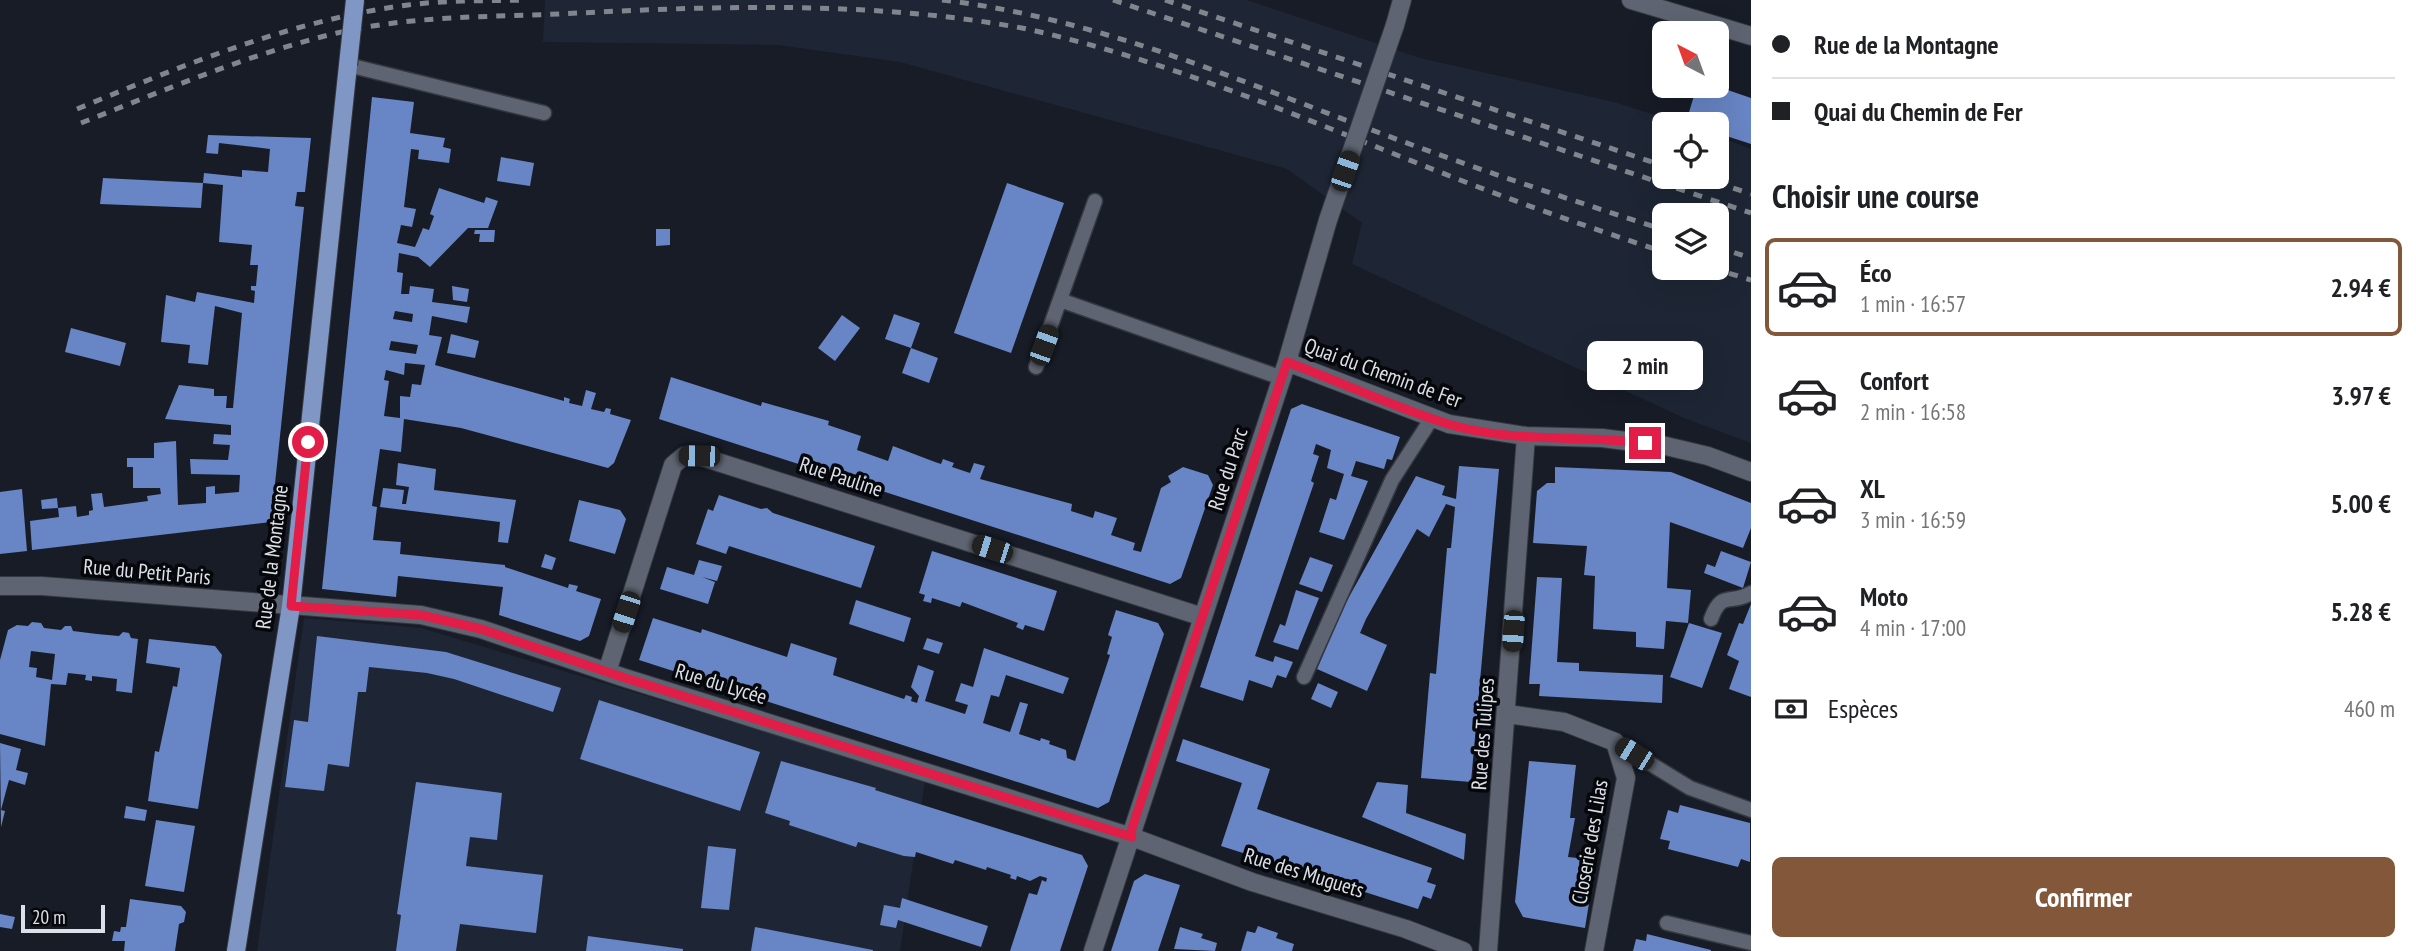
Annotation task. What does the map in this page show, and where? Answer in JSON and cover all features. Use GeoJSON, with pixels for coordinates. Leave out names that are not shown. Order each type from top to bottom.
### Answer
{"type":"FeatureCollection","features":[{"type":"Feature","properties":{"kind":"main road","name":"Rue de la Montagne"},"geometry":{"type":"LineString","coordinates":[[236,951],[291,606],[355,0]]}},
{"type":"Feature","properties":{"kind":"street","name":"Rue du Parc"},"geometry":{"type":"LineString","coordinates":[[1093,951],[1285,370],[1328,220],[1402,0]]}},
{"type":"Feature","properties":{"kind":"street"},"geometry":{"type":"LineString","coordinates":[[1631,0],[1747,35]]}},
{"type":"Feature","properties":{"kind":"street","name":"Quai du Chemin de Fer"},"geometry":{"type":"LineString","coordinates":[[1285,370],[1449,424],[1526,436],[1602,438],[1666,446],[1708,456],[1751,472]]}},
{"type":"Feature","properties":{"kind":"street","name":"Rue des Tulipes"},"geometry":{"type":"LineString","coordinates":[[1489,951],[1526,436]]}},
{"type":"Feature","properties":{"kind":"street","name":"Rue Pauline"},"geometry":{"type":"LineString","coordinates":[[607,672],[673,466],[684,456],[699,456],[1203,617]]}},
{"type":"Feature","properties":{"kind":"street","name":"Rue du Petit Paris"},"geometry":{"type":"LineString","coordinates":[[0,586],[42,586],[291,606]]}},
{"type":"Feature","properties":{"kind":"street","name":"Rue du Lycée"},"geometry":{"type":"LineString","coordinates":[[291,606],[421,615],[481,629],[607,672],[1132,837]]}},
{"type":"Feature","properties":{"kind":"street"},"geometry":{"type":"LineString","coordinates":[[1508,714],[1564,722],[1615,742]]}},
{"type":"Feature","properties":{"kind":"street","name":"Closerie des Lilas"},"geometry":{"type":"LineString","coordinates":[[1594,951],[1626,778],[1615,742]]}},
{"type":"Feature","properties":{"kind":"street","name":"Rue des Muguets"},"geometry":{"type":"LineString","coordinates":[[1132,837],[1252,882],[1405,929],[1463,951]]}},
{"type":"Feature","properties":{"kind":"lane"},"geometry":{"type":"LineString","coordinates":[[348,65],[544,113]]}},
{"type":"Feature","properties":{"kind":"lane"},"geometry":{"type":"LineString","coordinates":[[1036,367],[1095,201]]}},
{"type":"Feature","properties":{"kind":"lane"},"geometry":{"type":"LineString","coordinates":[[1060,300],[1285,370]]}},
{"type":"Feature","properties":{"kind":"lane"},"geometry":{"type":"LineString","coordinates":[[1304,677],[1392,480],[1432,418]]}},
{"type":"Feature","properties":{"kind":"lane"},"geometry":{"type":"LineString","coordinates":[[1711,619],[1716,603],[1745,597],[1751,593]]}},
{"type":"Feature","properties":{"kind":"lane"},"geometry":{"type":"LineString","coordinates":[[1615,742],[1690,788],[1751,810]]}},
{"type":"Feature","properties":{"kind":"lane"},"geometry":{"type":"LineString","coordinates":[[1667,923],[1751,943]]}},
{"type":"Feature","properties":{"kind":"shaded area"},"geometry":{"type":"Polygon","coordinates":[[[545,0],[1247,0],[1420,58],[1614,102],[1652,114],[1652,189],[1729,189],[1729,141],[1751,149],[1751,443],[1684,418],[1352,264],[1362,223],[1287,169],[900,62],[778,45],[543,42],[545,0]]]}},
{"type":"Feature","properties":{"kind":"shaded area"},"geometry":{"type":"Polygon","coordinates":[[[304,618],[421,628],[925,780],[900,951],[257,951],[304,618]]]}},
{"type":"Feature","properties":{"kind":"building"},"geometry":{"type":"Polygon","coordinates":[[[1729,90],[1751,98],[1751,144],[1729,137],[1729,112],[1689,112],[1693,98],[1729,98],[1729,90]]]}},
{"type":"Feature","properties":{"kind":"building"},"geometry":{"type":"Polygon","coordinates":[[[372,97],[414,102],[410,133],[445,138],[443,147],[451,149],[449,163],[418,159],[419,150],[411,149],[404,207],[416,209],[412,227],[401,225],[397,243],[415,247],[423,228],[429,230],[434,216],[430,214],[439,188],[484,203],[486,197],[498,201],[488,228],[468,228],[430,267],[418,257],[399,253],[397,272],[403,273],[401,294],[409,294],[410,286],[434,289],[432,302],[470,307],[467,323],[432,316],[429,335],[442,337],[435,365],[564,401],[564,397],[570,399],[569,403],[582,406],[586,390],[596,393],[591,409],[604,412],[606,408],[611,409],[610,414],[631,420],[614,463],[608,468],[461,428],[404,419],[401,452],[380,449],[372,506],[377,507],[373,540],[401,542],[400,554],[505,565],[568,588],[569,584],[578,586],[576,591],[601,599],[589,636],[580,641],[499,615],[503,587],[398,576],[396,597],[322,589],[372,97]],[[395,311],[393,319],[412,322],[413,314],[395,311]],[[391,341],[389,350],[416,354],[418,345],[391,341]],[[405,363],[404,375],[386,370],[384,380],[389,381],[384,416],[400,418],[400,396],[410,397],[412,384],[421,385],[425,365],[405,363]]]}},
{"type":"Feature","properties":{"kind":"building"},"geometry":{"type":"Polygon","coordinates":[[[208,135],[311,138],[305,192],[297,192],[295,206],[304,207],[271,522],[32,550],[30,521],[59,517],[58,508],[76,506],[77,517],[89,515],[89,511],[93,510],[91,494],[102,493],[104,507],[148,501],[147,496],[161,494],[160,488],[133,488],[133,467],[127,467],[127,458],[154,458],[154,443],[176,441],[178,505],[206,503],[206,487],[215,486],[215,494],[239,492],[240,475],[191,474],[190,459],[228,460],[230,445],[213,444],[214,434],[231,435],[231,425],[165,419],[179,385],[214,389],[214,396],[227,396],[226,408],[233,408],[242,313],[215,306],[208,365],[188,363],[190,345],[161,342],[166,295],[195,302],[197,292],[254,303],[255,291],[251,290],[251,286],[256,286],[258,265],[250,265],[252,245],[219,242],[223,185],[203,183],[204,173],[242,177],[242,170],[268,172],[270,149],[219,143],[218,154],[206,153],[208,135]]]}},
{"type":"Feature","properties":{"kind":"building"},"geometry":{"type":"Polygon","coordinates":[[[501,157],[534,163],[530,186],[497,181],[501,157]]]}},
{"type":"Feature","properties":{"kind":"building"},"geometry":{"type":"Polygon","coordinates":[[[103,178],[203,183],[201,208],[100,204],[103,178]]]}},
{"type":"Feature","properties":{"kind":"building"},"geometry":{"type":"Polygon","coordinates":[[[1007,183],[1064,203],[1011,353],[954,333],[1007,183]]]}},
{"type":"Feature","properties":{"kind":"building"},"geometry":{"type":"Polygon","coordinates":[[[656,229],[670,229],[670,245],[656,246],[656,229]]]}},
{"type":"Feature","properties":{"kind":"building"},"geometry":{"type":"Polygon","coordinates":[[[475,230],[495,230],[494,242],[479,242],[480,234],[474,234],[475,230]]]}},
{"type":"Feature","properties":{"kind":"building"},"geometry":{"type":"Polygon","coordinates":[[[452,286],[469,289],[467,302],[453,300],[452,286]]]}},
{"type":"Feature","properties":{"kind":"building"},"geometry":{"type":"Polygon","coordinates":[[[894,314],[920,323],[911,348],[885,339],[894,314]]]}},
{"type":"Feature","properties":{"kind":"building"},"geometry":{"type":"Polygon","coordinates":[[[842,315],[860,328],[835,361],[818,348],[842,315]]]}},
{"type":"Feature","properties":{"kind":"building"},"geometry":{"type":"Polygon","coordinates":[[[71,328],[126,343],[120,366],[65,352],[71,328]]]}},
{"type":"Feature","properties":{"kind":"building"},"geometry":{"type":"Polygon","coordinates":[[[451,334],[479,341],[475,358],[447,353],[451,334]]]}},
{"type":"Feature","properties":{"kind":"building"},"geometry":{"type":"Polygon","coordinates":[[[911,348],[938,358],[929,383],[902,373],[911,348]]]}},
{"type":"Feature","properties":{"kind":"building"},"geometry":{"type":"Polygon","coordinates":[[[671,377],[761,406],[762,402],[829,421],[828,425],[861,436],[857,450],[888,461],[893,446],[941,464],[943,459],[954,463],[952,467],[970,473],[974,463],[985,466],[980,479],[1072,504],[1071,511],[1093,518],[1095,511],[1117,518],[1111,535],[1135,543],[1133,550],[1141,552],[1161,488],[1171,482],[1168,476],[1183,467],[1208,475],[1213,485],[1181,578],[1170,584],[659,419],[671,377]]]}},
{"type":"Feature","properties":{"kind":"building"},"geometry":{"type":"Polygon","coordinates":[[[1302,404],[1400,437],[1392,460],[1387,459],[1384,469],[1356,461],[1351,476],[1368,481],[1344,540],[1319,532],[1330,498],[1336,500],[1344,474],[1327,468],[1331,450],[1316,444],[1313,454],[1319,456],[1311,481],[1314,483],[1255,656],[1273,662],[1275,656],[1293,662],[1286,678],[1277,675],[1272,688],[1249,680],[1243,701],[1200,687],[1291,409],[1302,404]]]}},
{"type":"Feature","properties":{"kind":"building"},"geometry":{"type":"Polygon","coordinates":[[[398,463],[436,469],[434,490],[516,500],[508,543],[498,542],[500,522],[380,507],[383,488],[404,490],[402,504],[406,504],[409,487],[396,485],[398,463]]]}},
{"type":"Feature","properties":{"kind":"building"},"geometry":{"type":"Polygon","coordinates":[[[1459,466],[1499,469],[1471,782],[1421,778],[1430,673],[1436,674],[1447,548],[1451,548],[1455,507],[1446,504],[1429,537],[1417,529],[1366,619],[1360,633],[1387,645],[1367,691],[1317,669],[1344,606],[1416,476],[1445,486],[1442,495],[1456,499],[1459,466]]]}},
{"type":"Feature","properties":{"kind":"building"},"geometry":{"type":"Polygon","coordinates":[[[1555,467],[1671,472],[1751,503],[1751,528],[1743,548],[1670,522],[1667,588],[1691,590],[1688,623],[1666,621],[1664,649],[1636,647],[1636,632],[1593,629],[1595,576],[1584,575],[1587,546],[1533,543],[1537,491],[1547,483],[1555,483],[1555,467]]]}},
{"type":"Feature","properties":{"kind":"building"},"geometry":{"type":"Polygon","coordinates":[[[22,489],[27,551],[0,554],[0,492],[22,489]]]}},
{"type":"Feature","properties":{"kind":"building"},"geometry":{"type":"Polygon","coordinates":[[[719,495],[761,509],[767,508],[773,513],[875,546],[861,588],[729,546],[726,554],[696,544],[708,509],[713,511],[719,495]]]}},
{"type":"Feature","properties":{"kind":"building"},"geometry":{"type":"Polygon","coordinates":[[[57,498],[58,508],[42,509],[41,500],[57,498]]]}},
{"type":"Feature","properties":{"kind":"building"},"geometry":{"type":"Polygon","coordinates":[[[579,500],[620,510],[626,519],[615,554],[569,541],[579,500]]]}},
{"type":"Feature","properties":{"kind":"building"},"geometry":{"type":"Polygon","coordinates":[[[932,551],[1057,591],[1044,631],[1025,625],[1023,630],[1016,627],[1018,623],[962,602],[960,607],[932,598],[931,603],[923,601],[925,595],[919,593],[932,551]]]}},
{"type":"Feature","properties":{"kind":"building"},"geometry":{"type":"Polygon","coordinates":[[[1721,551],[1751,562],[1743,588],[1704,573],[1707,564],[1715,567],[1721,551]]]}},
{"type":"Feature","properties":{"kind":"building"},"geometry":{"type":"Polygon","coordinates":[[[545,554],[556,558],[552,570],[541,567],[545,554]]]}},
{"type":"Feature","properties":{"kind":"building"},"geometry":{"type":"Polygon","coordinates":[[[1310,557],[1333,565],[1322,592],[1299,584],[1310,557]]]}},
{"type":"Feature","properties":{"kind":"building"},"geometry":{"type":"Polygon","coordinates":[[[699,560],[722,566],[717,581],[702,577],[715,582],[708,604],[660,589],[667,567],[694,575],[699,560]]]}},
{"type":"Feature","properties":{"kind":"building"},"geometry":{"type":"Polygon","coordinates":[[[1537,577],[1562,578],[1557,662],[1579,663],[1579,671],[1663,675],[1662,703],[1539,696],[1540,684],[1529,684],[1537,577]]]}},
{"type":"Feature","properties":{"kind":"building"},"geometry":{"type":"Polygon","coordinates":[[[1296,590],[1319,598],[1298,650],[1273,642],[1280,624],[1285,626],[1296,590]]]}},
{"type":"Feature","properties":{"kind":"building"},"geometry":{"type":"Polygon","coordinates":[[[856,600],[911,618],[904,642],[849,624],[856,600]]]}},
{"type":"Feature","properties":{"kind":"building"},"geometry":{"type":"Polygon","coordinates":[[[1751,604],[1751,697],[1729,689],[1739,661],[1727,655],[1739,623],[1743,624],[1751,604]]]}},
{"type":"Feature","properties":{"kind":"building"},"geometry":{"type":"Polygon","coordinates":[[[1116,610],[1158,623],[1164,634],[1109,802],[1098,808],[639,660],[653,618],[701,633],[702,629],[787,657],[791,643],[837,658],[833,675],[904,699],[906,695],[912,697],[911,701],[917,703],[919,696],[911,687],[918,665],[934,671],[925,701],[965,714],[968,705],[955,701],[961,683],[973,687],[984,648],[1069,678],[1063,694],[1006,675],[999,697],[991,695],[983,723],[1010,732],[1020,702],[1028,704],[1019,734],[1040,741],[1041,738],[1050,741],[1049,744],[1066,750],[1067,758],[1075,761],[1110,655],[1107,654],[1112,637],[1108,635],[1116,610]]]}},
{"type":"Feature","properties":{"kind":"building"},"geometry":{"type":"Polygon","coordinates":[[[32,622],[41,623],[44,628],[61,630],[65,626],[71,626],[73,631],[97,634],[119,636],[123,632],[129,633],[131,638],[138,639],[132,693],[116,691],[117,679],[92,676],[92,681],[85,680],[86,675],[68,673],[66,685],[51,684],[45,746],[0,734],[0,660],[8,630],[17,625],[28,626],[32,622]],[[31,651],[29,667],[37,668],[36,677],[52,680],[55,654],[31,651]]]}},
{"type":"Feature","properties":{"kind":"building"},"geometry":{"type":"Polygon","coordinates":[[[1689,623],[1722,633],[1702,688],[1670,677],[1689,623]]]}},
{"type":"Feature","properties":{"kind":"building"},"geometry":{"type":"Polygon","coordinates":[[[317,636],[446,652],[561,688],[553,712],[454,679],[427,673],[369,667],[366,692],[358,692],[349,767],[328,764],[324,791],[285,787],[294,720],[308,722],[317,636]]]}},
{"type":"Feature","properties":{"kind":"building"},"geometry":{"type":"Polygon","coordinates":[[[927,638],[943,643],[939,654],[923,649],[927,638]]]}},
{"type":"Feature","properties":{"kind":"building"},"geometry":{"type":"Polygon","coordinates":[[[149,639],[215,646],[222,655],[198,809],[148,801],[155,751],[159,752],[173,686],[177,687],[180,668],[146,663],[149,639]]]}},
{"type":"Feature","properties":{"kind":"building"},"geometry":{"type":"Polygon","coordinates":[[[1318,683],[1338,692],[1331,708],[1311,699],[1318,683]]]}},
{"type":"Feature","properties":{"kind":"building"},"geometry":{"type":"Polygon","coordinates":[[[599,700],[760,752],[740,811],[580,759],[599,700]]]}},
{"type":"Feature","properties":{"kind":"building"},"geometry":{"type":"Polygon","coordinates":[[[1183,739],[1270,769],[1257,809],[1432,868],[1427,882],[1436,885],[1431,899],[1423,896],[1418,909],[1221,846],[1242,783],[1176,761],[1183,739]]]}},
{"type":"Feature","properties":{"kind":"building"},"geometry":{"type":"Polygon","coordinates":[[[0,743],[21,749],[16,770],[28,773],[25,785],[9,780],[1,810],[5,811],[1,827],[0,743]]]}},
{"type":"Feature","properties":{"kind":"building"},"geometry":{"type":"Polygon","coordinates":[[[781,761],[876,788],[875,790],[1082,855],[1088,866],[1060,951],[1010,951],[1029,893],[1037,895],[1042,880],[1046,882],[1047,878],[1040,876],[1030,881],[1017,876],[1016,880],[1010,878],[1011,875],[987,867],[986,870],[955,860],[953,864],[916,852],[915,857],[904,856],[858,842],[856,847],[789,825],[790,821],[765,813],[781,761]]]}},
{"type":"Feature","properties":{"kind":"building"},"geometry":{"type":"Polygon","coordinates":[[[1529,761],[1576,765],[1570,818],[1575,818],[1568,857],[1596,860],[1585,928],[1523,917],[1515,902],[1529,761]]]}},
{"type":"Feature","properties":{"kind":"building"},"geometry":{"type":"Polygon","coordinates":[[[416,782],[502,793],[497,840],[470,837],[466,866],[543,875],[536,933],[460,924],[456,951],[396,951],[401,915],[397,914],[416,782]]]}},
{"type":"Feature","properties":{"kind":"building"},"geometry":{"type":"Polygon","coordinates":[[[1377,782],[1408,785],[1406,813],[1466,834],[1464,860],[1362,817],[1377,782]]]}},
{"type":"Feature","properties":{"kind":"building"},"geometry":{"type":"Polygon","coordinates":[[[1680,805],[1750,823],[1750,862],[1741,859],[1738,867],[1668,849],[1670,841],[1660,839],[1668,810],[1678,813],[1680,805]]]}},
{"type":"Feature","properties":{"kind":"building"},"geometry":{"type":"Polygon","coordinates":[[[126,806],[147,810],[145,821],[124,818],[126,806]]]}},
{"type":"Feature","properties":{"kind":"building"},"geometry":{"type":"Polygon","coordinates":[[[156,820],[195,826],[184,892],[145,886],[156,820]]]}},
{"type":"Feature","properties":{"kind":"building"},"geometry":{"type":"Polygon","coordinates":[[[708,846],[736,849],[729,910],[701,908],[708,846]]]}},
{"type":"Feature","properties":{"kind":"building"},"geometry":{"type":"Polygon","coordinates":[[[1145,874],[1180,885],[1158,951],[1111,951],[1134,881],[1145,874]]]}},
{"type":"Feature","properties":{"kind":"building"},"geometry":{"type":"Polygon","coordinates":[[[902,898],[988,926],[981,947],[898,920],[896,928],[880,925],[884,905],[900,908],[902,898]]]}},
{"type":"Feature","properties":{"kind":"building"},"geometry":{"type":"Polygon","coordinates":[[[130,899],[181,906],[186,912],[184,922],[179,924],[175,951],[124,951],[125,941],[112,941],[114,931],[120,932],[121,927],[126,927],[130,899]]]}},
{"type":"Feature","properties":{"kind":"building"},"geometry":{"type":"Polygon","coordinates":[[[0,914],[15,917],[12,929],[0,927],[0,914]]]}},
{"type":"Feature","properties":{"kind":"building"},"geometry":{"type":"Polygon","coordinates":[[[1258,926],[1278,933],[1276,938],[1294,944],[1292,951],[1241,951],[1247,931],[1255,933],[1258,926]]]}},
{"type":"Feature","properties":{"kind":"building"},"geometry":{"type":"Polygon","coordinates":[[[755,927],[873,950],[873,951],[751,951],[755,927]]]}},
{"type":"Feature","properties":{"kind":"building"},"geometry":{"type":"Polygon","coordinates":[[[1180,927],[1203,934],[1201,938],[1217,943],[1215,951],[1174,949],[1180,927]]]}},
{"type":"Feature","properties":{"kind":"building"},"geometry":{"type":"Polygon","coordinates":[[[1647,934],[1711,951],[1633,951],[1636,939],[1646,941],[1647,934]]]}},
{"type":"Feature","properties":{"kind":"building"},"geometry":{"type":"Polygon","coordinates":[[[588,936],[683,949],[683,951],[586,951],[588,936]]]}},
{"type":"Feature","properties":{"kind":"railway"},"geometry":{"type":"LineString","coordinates":[[77,109],[239,46],[322,21],[423,3],[526,0]]}},
{"type":"Feature","properties":{"kind":"railway"},"geometry":{"type":"LineString","coordinates":[[942,0],[1057,21],[1169,54],[1457,161],[1652,226]]}},
{"type":"Feature","properties":{"kind":"railway"},"geometry":{"type":"LineString","coordinates":[[1113,0],[1751,213]]}},
{"type":"Feature","properties":{"kind":"railway"},"geometry":{"type":"LineString","coordinates":[[1165,0],[1652,162]]}},
{"type":"Feature","properties":{"kind":"railway"},"geometry":{"type":"LineString","coordinates":[[81,123],[272,51],[337,33],[392,23],[676,9],[852,9],[911,13],[1027,29],[1136,58],[1244,95],[1507,198],[1652,248]]}},
{"type":"Feature","properties":{"kind":"railway"},"geometry":{"type":"LineString","coordinates":[[1729,187],[1751,194]]}},
{"type":"Feature","properties":{"kind":"railway"},"geometry":{"type":"LineString","coordinates":[[1729,251],[1751,258]]}},
{"type":"Feature","properties":{"kind":"railway"},"geometry":{"type":"LineString","coordinates":[[1729,273],[1751,280]]}},
{"type":"Feature","properties":{"kind":"route"},"geometry":{"type":"LineString","coordinates":[[308,442],[291,606],[421,615],[481,629],[622,677],[1132,837],[1138,810],[1287,362],[1449,424],[1526,436],[1602,438],[1645,443]]}}]}
